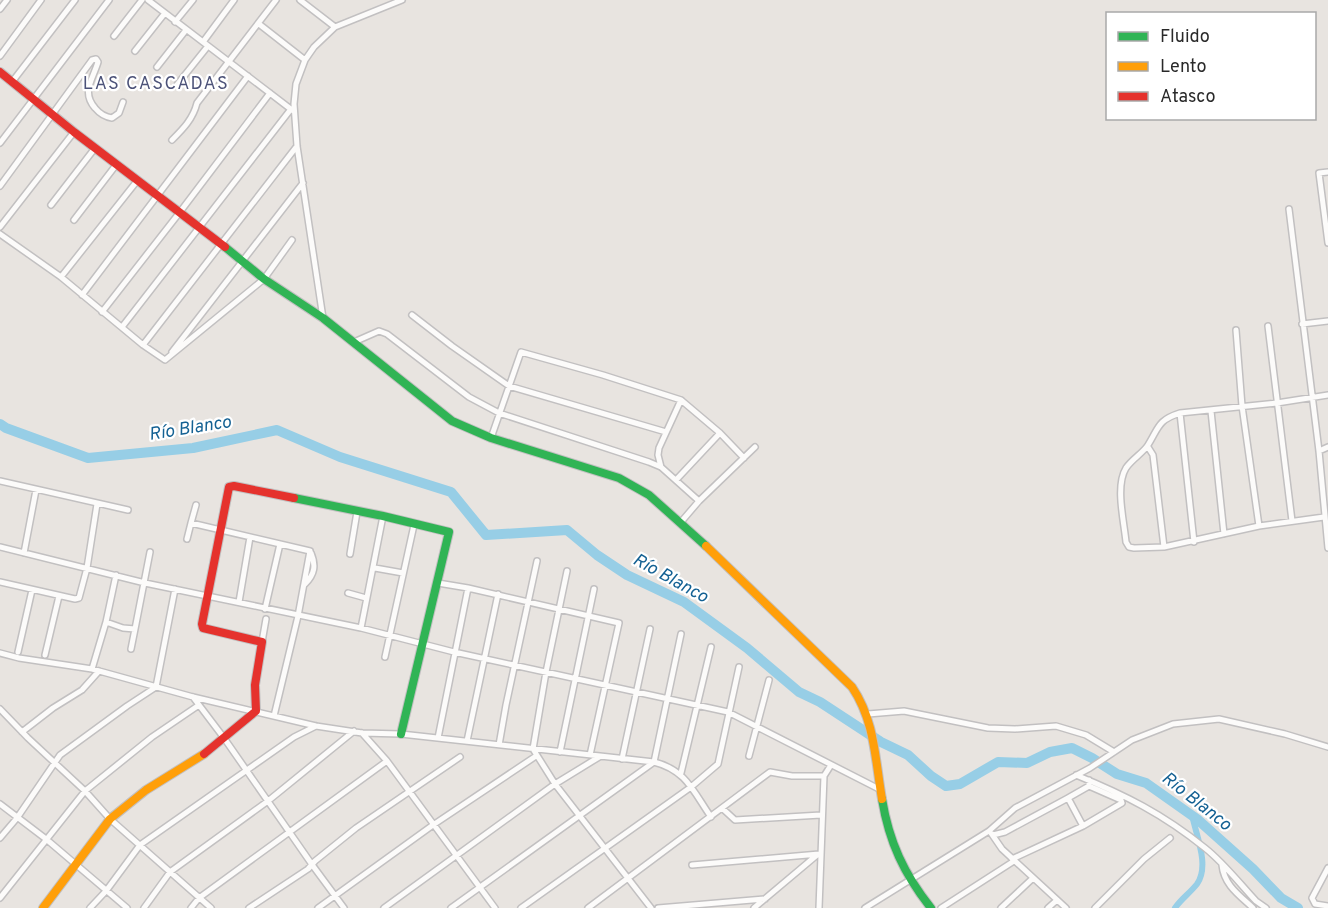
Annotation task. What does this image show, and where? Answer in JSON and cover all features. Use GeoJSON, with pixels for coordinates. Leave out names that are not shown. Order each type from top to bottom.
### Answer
{"type":"FeatureCollection","features":[{"type":"Feature","properties":{"kind":"street"},"geometry":{"type":"LineString","coordinates":[[0,9],[7,0]]}},
{"type":"Feature","properties":{"kind":"street"},"geometry":{"type":"LineString","coordinates":[[0,56],[41,0]]}},
{"type":"Feature","properties":{"kind":"street"},"geometry":{"type":"LineString","coordinates":[[12,82],[75,0]]}},
{"type":"Feature","properties":{"kind":"street"},"geometry":{"type":"LineString","coordinates":[[0,143],[110,0]]}},
{"type":"Feature","properties":{"kind":"street"},"geometry":{"type":"LineString","coordinates":[[114,36],[147,0],[293,110]]}},
{"type":"Feature","properties":{"kind":"street"},"geometry":{"type":"LineString","coordinates":[[176,22],[193,0]]}},
{"type":"Feature","properties":{"kind":"street"},"geometry":{"type":"LineString","coordinates":[[176,86],[234,0]]}},
{"type":"Feature","properties":{"kind":"street"},"geometry":{"type":"LineString","coordinates":[[172,140],[194,116],[197,103],[276,0]]}},
{"type":"Feature","properties":{"kind":"street"},"geometry":{"type":"LineString","coordinates":[[300,0],[335,27]]}},
{"type":"Feature","properties":{"kind":"street"},"geometry":{"type":"LineString","coordinates":[[323,318],[297,146],[293,110],[296,84],[305,60],[314,47],[335,27],[402,0]]}},
{"type":"Feature","properties":{"kind":"street"},"geometry":{"type":"LineString","coordinates":[[135,51],[165,13]]}},
{"type":"Feature","properties":{"kind":"street"},"geometry":{"type":"LineString","coordinates":[[259,24],[305,60]]}},
{"type":"Feature","properties":{"kind":"street"},"geometry":{"type":"LineString","coordinates":[[157,68],[186,30]]}},
{"type":"Feature","properties":{"kind":"street"},"geometry":{"type":"LineString","coordinates":[[0,186],[94,59],[98,63],[89,82],[88,94],[93,105],[104,116],[112,118],[118,113],[123,102]]}},
{"type":"Feature","properties":{"kind":"street"},"geometry":{"type":"LineString","coordinates":[[1,73],[116,165],[223,244],[264,279],[323,318],[452,421],[491,438],[619,478],[649,495],[681,522],[862,699],[868,714],[884,807],[909,880],[931,908]]}},
{"type":"Feature","properties":{"kind":"street"},"geometry":{"type":"LineString","coordinates":[[82,295],[248,76]]}},
{"type":"Feature","properties":{"kind":"street"},"geometry":{"type":"LineString","coordinates":[[102,312],[270,93]]}},
{"type":"Feature","properties":{"kind":"street"},"geometry":{"type":"LineString","coordinates":[[122,327],[293,110]]}},
{"type":"Feature","properties":{"kind":"street"},"geometry":{"type":"LineString","coordinates":[[0,227],[74,132]]}},
{"type":"Feature","properties":{"kind":"street"},"geometry":{"type":"LineString","coordinates":[[143,345],[297,146]]}},
{"type":"Feature","properties":{"kind":"street"},"geometry":{"type":"LineString","coordinates":[[51,205],[95,148]]}},
{"type":"Feature","properties":{"kind":"street"},"geometry":{"type":"LineString","coordinates":[[74,220],[116,165]]}},
{"type":"Feature","properties":{"kind":"street"},"geometry":{"type":"LineString","coordinates":[[1328,172],[1319,173],[1328,243]]}},
{"type":"Feature","properties":{"kind":"street"},"geometry":{"type":"LineString","coordinates":[[61,278],[137,181]]}},
{"type":"Feature","properties":{"kind":"street"},"geometry":{"type":"LineString","coordinates":[[165,360],[303,183]]}},
{"type":"Feature","properties":{"kind":"street"},"geometry":{"type":"LineString","coordinates":[[1288,209],[1319,451],[1328,548]]}},
{"type":"Feature","properties":{"kind":"street"},"geometry":{"type":"LineString","coordinates":[[0,234],[61,278],[143,345],[165,360]]}},
{"type":"Feature","properties":{"kind":"street"},"geometry":{"type":"LineString","coordinates":[[165,360],[264,279],[292,240]]}},
{"type":"Feature","properties":{"kind":"street"},"geometry":{"type":"LineString","coordinates":[[412,315],[509,386],[666,432]]}},
{"type":"Feature","properties":{"kind":"street"},"geometry":{"type":"LineString","coordinates":[[1302,324],[1328,321]]}},
{"type":"Feature","properties":{"kind":"street"},"geometry":{"type":"LineString","coordinates":[[1268,327],[1292,521]]}},
{"type":"Feature","properties":{"kind":"street"},"geometry":{"type":"LineString","coordinates":[[1236,330],[1242,406],[1259,526]]}},
{"type":"Feature","properties":{"kind":"street"},"geometry":{"type":"LineString","coordinates":[[354,342],[380,331],[387,334],[469,397],[499,413],[661,467],[699,501]]}},
{"type":"Feature","properties":{"kind":"street"},"geometry":{"type":"LineString","coordinates":[[491,438],[521,352],[681,400],[720,433],[744,458]]}},
{"type":"Feature","properties":{"kind":"street"},"geometry":{"type":"LineString","coordinates":[[1324,517],[1259,526],[1164,547],[1134,548],[1126,542],[1120,479],[1128,466],[1148,447],[1163,420],[1180,413],[1328,395]]}},
{"type":"Feature","properties":{"kind":"street"},"geometry":{"type":"LineString","coordinates":[[661,467],[658,455],[681,400]]}},
{"type":"Feature","properties":{"kind":"street"},"geometry":{"type":"LineString","coordinates":[[1211,411],[1224,534]]}},
{"type":"Feature","properties":{"kind":"street"},"geometry":{"type":"LineString","coordinates":[[1180,413],[1194,542]]}},
{"type":"Feature","properties":{"kind":"street"},"geometry":{"type":"LineString","coordinates":[[675,480],[720,433]]}},
{"type":"Feature","properties":{"kind":"street"},"geometry":{"type":"LineString","coordinates":[[681,522],[699,501],[755,447]]}},
{"type":"Feature","properties":{"kind":"street"},"geometry":{"type":"LineString","coordinates":[[1148,447],[1153,455],[1164,547]]}},
{"type":"Feature","properties":{"kind":"street"},"geometry":{"type":"LineString","coordinates":[[1319,451],[1328,447]]}},
{"type":"Feature","properties":{"kind":"street"},"geometry":{"type":"LineString","coordinates":[[0,481],[128,510]]}},
{"type":"Feature","properties":{"kind":"street"},"geometry":{"type":"LineString","coordinates":[[262,642],[203,628],[202,624],[229,487],[234,486],[383,516],[449,532],[401,734]]}},
{"type":"Feature","properties":{"kind":"street"},"geometry":{"type":"LineString","coordinates":[[24,553],[36,490]]}},
{"type":"Feature","properties":{"kind":"street"},"geometry":{"type":"LineString","coordinates":[[0,582],[59,596],[79,598],[87,568],[97,504]]}},
{"type":"Feature","properties":{"kind":"street"},"geometry":{"type":"LineString","coordinates":[[187,539],[195,505]]}},
{"type":"Feature","properties":{"kind":"street"},"geometry":{"type":"LineString","coordinates":[[350,554],[357,512]]}},
{"type":"Feature","properties":{"kind":"street"},"geometry":{"type":"LineString","coordinates":[[361,628],[366,598],[375,568],[383,516]]}},
{"type":"Feature","properties":{"kind":"street"},"geometry":{"type":"LineString","coordinates":[[191,523],[220,532],[310,551],[305,584],[274,716]]}},
{"type":"Feature","properties":{"kind":"street"},"geometry":{"type":"LineString","coordinates":[[385,657],[414,525]]}},
{"type":"Feature","properties":{"kind":"street"},"geometry":{"type":"LineString","coordinates":[[239,602],[250,537]]}},
{"type":"Feature","properties":{"kind":"street"},"geometry":{"type":"LineString","coordinates":[[265,609],[280,544]]}},
{"type":"Feature","properties":{"kind":"street"},"geometry":{"type":"LineString","coordinates":[[0,547],[175,589],[361,628],[484,658],[728,712],[881,790]]}},
{"type":"Feature","properties":{"kind":"street"},"geometry":{"type":"LineString","coordinates":[[131,649],[150,552]]}},
{"type":"Feature","properties":{"kind":"street"},"geometry":{"type":"LineString","coordinates":[[499,745],[537,561]]}},
{"type":"Feature","properties":{"kind":"street"},"geometry":{"type":"LineString","coordinates":[[375,568],[403,573]]}},
{"type":"Feature","properties":{"kind":"street"},"geometry":{"type":"LineString","coordinates":[[567,571],[546,672],[535,752],[555,784],[627,880],[651,908]]}},
{"type":"Feature","properties":{"kind":"street"},"geometry":{"type":"LineString","coordinates":[[92,669],[106,622],[116,575]]}},
{"type":"Feature","properties":{"kind":"street"},"geometry":{"type":"LineString","coordinates":[[438,583],[498,594],[619,623],[590,755]]}},
{"type":"Feature","properties":{"kind":"street"},"geometry":{"type":"LineString","coordinates":[[438,738],[468,588]]}},
{"type":"Feature","properties":{"kind":"street"},"geometry":{"type":"LineString","coordinates":[[0,838],[17,818],[54,763],[67,749],[156,687],[175,589]]}},
{"type":"Feature","properties":{"kind":"street"},"geometry":{"type":"LineString","coordinates":[[18,652],[32,590]]}},
{"type":"Feature","properties":{"kind":"street"},"geometry":{"type":"LineString","coordinates":[[560,752],[594,590]]}},
{"type":"Feature","properties":{"kind":"street"},"geometry":{"type":"LineString","coordinates":[[348,593],[366,598]]}},
{"type":"Feature","properties":{"kind":"street"},"geometry":{"type":"LineString","coordinates":[[467,741],[498,594]]}},
{"type":"Feature","properties":{"kind":"street"},"geometry":{"type":"LineString","coordinates":[[45,655],[59,596]]}},
{"type":"Feature","properties":{"kind":"street"},"geometry":{"type":"LineString","coordinates":[[256,711],[255,685],[267,619]]}},
{"type":"Feature","properties":{"kind":"street"},"geometry":{"type":"LineString","coordinates":[[106,622],[123,628],[135,629]]}},
{"type":"Feature","properties":{"kind":"street"},"geometry":{"type":"LineString","coordinates":[[622,759],[650,629]]}},
{"type":"Feature","properties":{"kind":"street"},"geometry":{"type":"LineString","coordinates":[[450,908],[654,762],[681,634]]}},
{"type":"Feature","properties":{"kind":"street"},"geometry":{"type":"LineString","coordinates":[[681,773],[711,646]]}},
{"type":"Feature","properties":{"kind":"street"},"geometry":{"type":"LineString","coordinates":[[0,653],[39,662],[92,669],[193,697],[315,726],[668,765],[681,773],[711,817]]}},
{"type":"Feature","properties":{"kind":"street"},"geometry":{"type":"LineString","coordinates":[[521,908],[691,787],[718,764],[739,667]]}},
{"type":"Feature","properties":{"kind":"street"},"geometry":{"type":"LineString","coordinates":[[22,732],[53,708],[82,690],[99,671]]}},
{"type":"Feature","properties":{"kind":"street"},"geometry":{"type":"LineString","coordinates":[[749,756],[769,680]]}},
{"type":"Feature","properties":{"kind":"street"},"geometry":{"type":"LineString","coordinates":[[193,697],[344,908]]}},
{"type":"Feature","properties":{"kind":"street"},"geometry":{"type":"LineString","coordinates":[[0,898],[85,791],[152,737],[199,705]]}},
{"type":"Feature","properties":{"kind":"street"},"geometry":{"type":"LineString","coordinates":[[0,709],[85,791],[110,819],[211,908]]}},
{"type":"Feature","properties":{"kind":"street"},"geometry":{"type":"LineString","coordinates":[[43,908],[110,819],[146,790],[206,752],[256,711]]}},
{"type":"Feature","properties":{"kind":"street"},"geometry":{"type":"LineString","coordinates":[[868,714],[904,711],[988,728],[1056,726],[1086,735],[1111,754]]}},
{"type":"Feature","properties":{"kind":"street"},"geometry":{"type":"LineString","coordinates":[[865,908],[991,833],[1015,808],[1090,768],[1132,740],[1173,724],[1219,719],[1285,734],[1328,747]]}},
{"type":"Feature","properties":{"kind":"street"},"geometry":{"type":"LineString","coordinates":[[302,723],[303,733]]}},
{"type":"Feature","properties":{"kind":"street"},"geometry":{"type":"LineString","coordinates":[[90,908],[106,891],[140,845],[247,770],[315,726]]}},
{"type":"Feature","properties":{"kind":"street"},"geometry":{"type":"LineString","coordinates":[[144,908],[170,872],[268,801],[354,730]]}},
{"type":"Feature","properties":{"kind":"street"},"geometry":{"type":"LineString","coordinates":[[362,733],[387,761],[495,908]]}},
{"type":"Feature","properties":{"kind":"street"},"geometry":{"type":"LineString","coordinates":[[318,908],[535,752]]}},
{"type":"Feature","properties":{"kind":"street"},"geometry":{"type":"LineString","coordinates":[[249,908],[313,866],[315,861],[356,828],[460,757]]}},
{"type":"Feature","properties":{"kind":"street"},"geometry":{"type":"LineString","coordinates":[[384,908],[555,784],[600,757]]}},
{"type":"Feature","properties":{"kind":"street"},"geometry":{"type":"LineString","coordinates":[[191,908],[199,898],[387,761]]}},
{"type":"Feature","properties":{"kind":"street"},"geometry":{"type":"LineString","coordinates":[[819,908],[824,776],[831,765]]}},
{"type":"Feature","properties":{"kind":"street"},"geometry":{"type":"LineString","coordinates":[[588,908],[770,772],[792,776],[824,776]]}},
{"type":"Feature","properties":{"kind":"street"},"geometry":{"type":"LineString","coordinates":[[941,908],[1013,860],[1083,826],[1123,802],[1076,775]]}},
{"type":"Feature","properties":{"kind":"street"},"geometry":{"type":"LineString","coordinates":[[991,833],[1005,832],[1068,798],[1089,783]]}},
{"type":"Feature","properties":{"kind":"street"},"geometry":{"type":"LineString","coordinates":[[1089,783],[1125,795],[1197,842],[1256,902],[1266,908]]}},
{"type":"Feature","properties":{"kind":"street"},"geometry":{"type":"LineString","coordinates":[[1068,798],[1083,826]]}},
{"type":"Feature","properties":{"kind":"street"},"geometry":{"type":"LineString","coordinates":[[0,804],[46,839],[127,908]]}},
{"type":"Feature","properties":{"kind":"street"},"geometry":{"type":"LineString","coordinates":[[723,809],[735,820],[821,815]]}},
{"type":"Feature","properties":{"kind":"street"},"geometry":{"type":"LineString","coordinates":[[991,833],[1013,860],[1066,908]]}},
{"type":"Feature","properties":{"kind":"street"},"geometry":{"type":"LineString","coordinates":[[1095,908],[1144,859],[1170,838]]}},
{"type":"Feature","properties":{"kind":"street"},"geometry":{"type":"LineString","coordinates":[[692,865],[820,853]]}},
{"type":"Feature","properties":{"kind":"street"},"geometry":{"type":"LineString","coordinates":[[754,908],[820,853]]}},
{"type":"Feature","properties":{"kind":"street"},"geometry":{"type":"LineString","coordinates":[[1222,865],[1223,876],[1227,883],[1252,908]]}},
{"type":"Feature","properties":{"kind":"street"},"geometry":{"type":"LineString","coordinates":[[1328,868],[1312,898],[1316,904],[1328,906]]}},
{"type":"Feature","properties":{"kind":"street"},"geometry":{"type":"LineString","coordinates":[[1001,908],[1032,879]]}},
{"type":"Feature","properties":{"kind":"street"},"geometry":{"type":"LineString","coordinates":[[658,908],[765,899]]}},
{"type":"Feature","properties":{"kind":"street"},"geometry":{"type":"LineString","coordinates":[[1048,908],[1057,900]]}},
{"type":"Feature","properties":{"kind":"waterway","name":"Río Blanco"},"geometry":{"type":"LineString","coordinates":[[0,424],[88,458],[193,448],[277,430],[340,457],[451,492],[486,535],[567,530],[597,555],[627,575],[684,602],[747,648],[799,692],[820,702],[881,742],[908,755],[946,786],[960,784],[998,762],[1027,763],[1050,752],[1072,748],[1117,774],[1146,783],[1197,819],[1253,869],[1281,898],[1298,908]]}},
{"type":"Feature","properties":{"kind":"waterway"},"geometry":{"type":"LineString","coordinates":[[1175,908],[1201,877],[1201,850],[1192,815]]}},
{"type":"Feature","properties":{"kind":"traffic: fast"},"geometry":{"type":"LineString","coordinates":[[225,247],[264,279],[323,318],[452,421],[491,438],[619,478],[649,495],[706,546]]}},
{"type":"Feature","properties":{"kind":"traffic: fast"},"geometry":{"type":"LineString","coordinates":[[294,498],[449,532],[401,734]]}},
{"type":"Feature","properties":{"kind":"traffic: fast"},"geometry":{"type":"LineString","coordinates":[[882,799],[893,843],[899,857],[913,883],[931,908]]}},
{"type":"Feature","properties":{"kind":"traffic: slow"},"geometry":{"type":"LineString","coordinates":[[706,546],[852,687],[860,700],[870,727],[882,799]]}},
{"type":"Feature","properties":{"kind":"traffic: slow"},"geometry":{"type":"LineString","coordinates":[[43,908],[110,819],[146,790],[204,754]]}},
{"type":"Feature","properties":{"kind":"traffic: jam"},"geometry":{"type":"LineString","coordinates":[[0,72],[74,132],[225,247]]}},
{"type":"Feature","properties":{"kind":"traffic: jam"},"geometry":{"type":"LineString","coordinates":[[204,754],[256,711],[255,685],[262,642],[203,628],[202,624],[229,487],[234,486],[294,498]]}},
{"type":"Feature","properties":{"kind":"district","name":"LAS CASCADAS"},"geometry":{"type":"Point","coordinates":[156,84]}}]}
